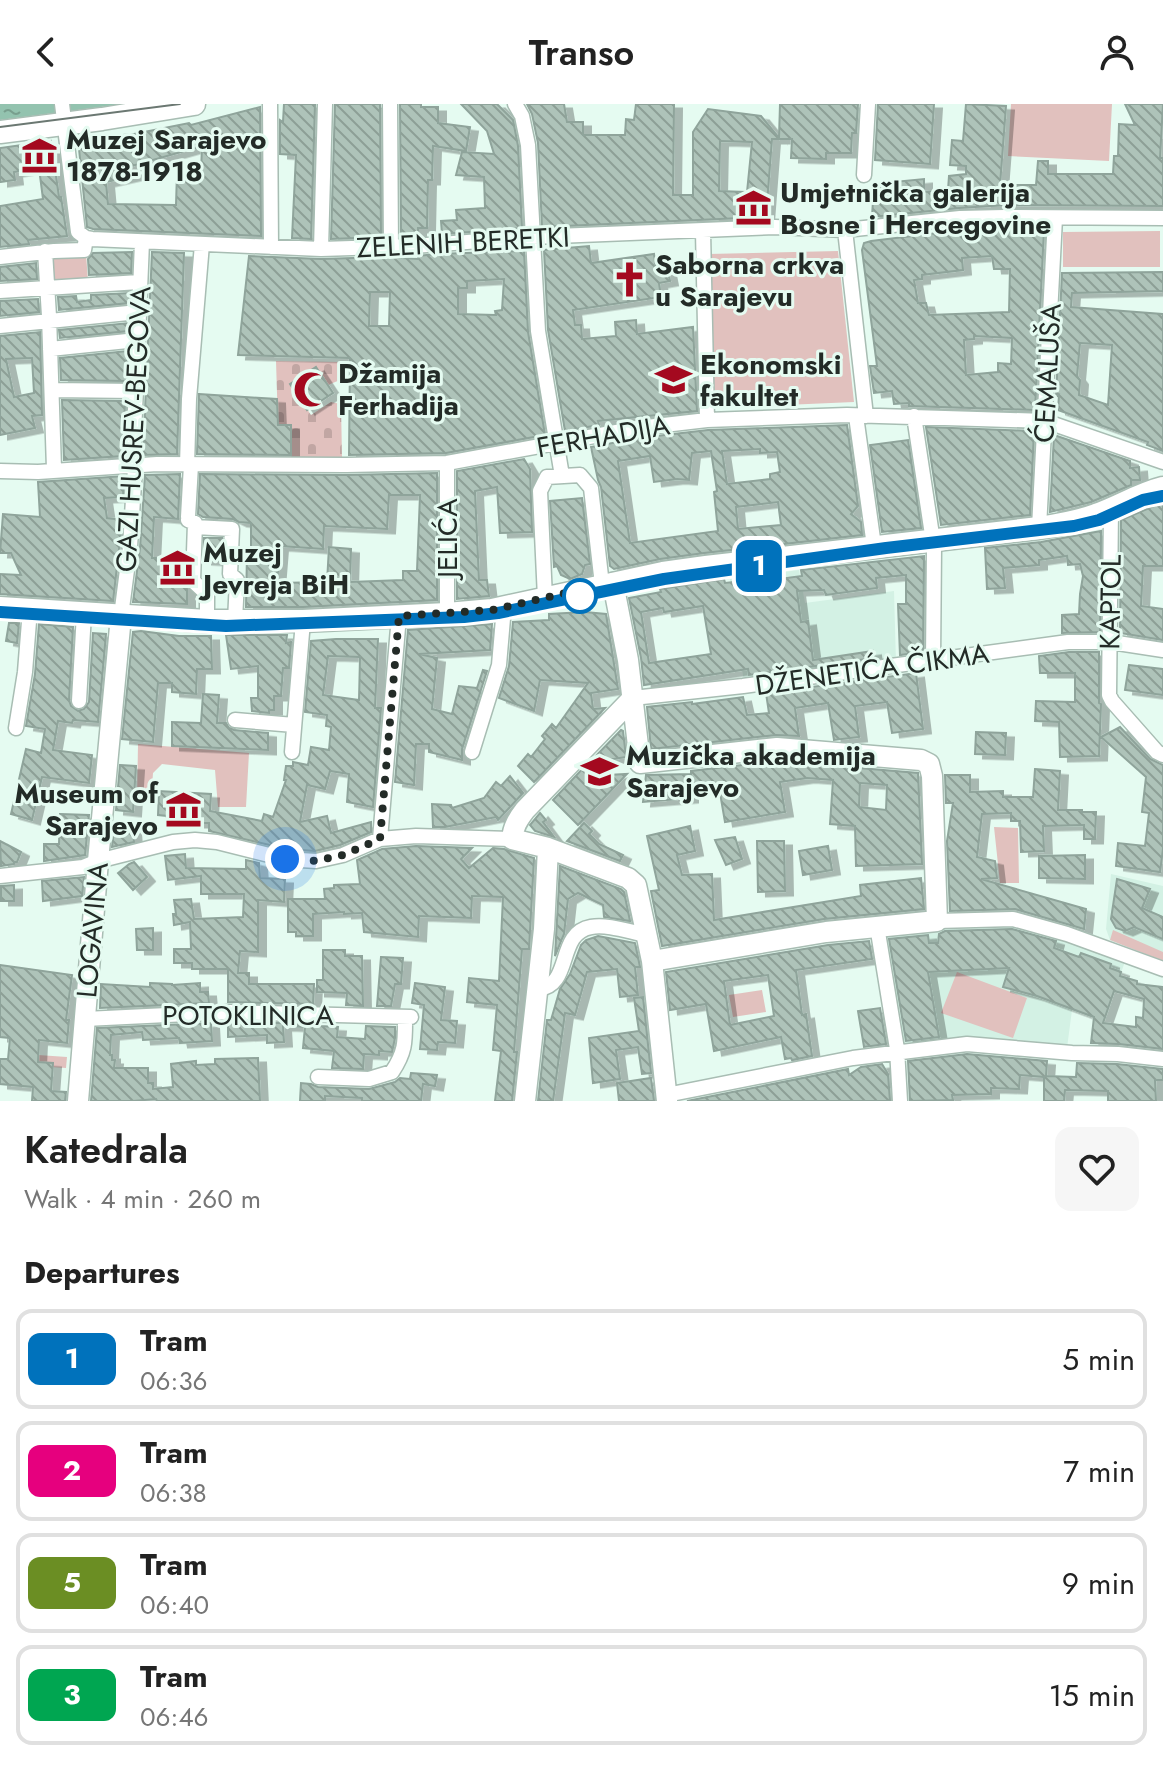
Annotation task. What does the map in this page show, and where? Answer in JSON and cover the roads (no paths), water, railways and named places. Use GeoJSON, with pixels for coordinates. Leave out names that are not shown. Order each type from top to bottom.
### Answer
{"type":"FeatureCollection","features":[{"type":"Feature","properties":{"kind":"main road"},"geometry":{"type":"LineString","coordinates":[[0,132],[63,113],[163,110],[194,104]]}},
{"type":"Feature","properties":{"kind":"main road"},"geometry":{"type":"LineString","coordinates":[[0,608],[207,621],[303,621],[492,610],[608,584],[706,567],[1039,528],[1086,519],[1163,488]]}},
{"type":"Feature","properties":{"kind":"street"},"geometry":{"type":"LineString","coordinates":[[270,104],[271,247]]}},
{"type":"Feature","properties":{"kind":"street"},"geometry":{"type":"LineString","coordinates":[[321,249],[325,104]]}},
{"type":"Feature","properties":{"kind":"street"},"geometry":{"type":"LineString","coordinates":[[390,104],[391,247]]}},
{"type":"Feature","properties":{"kind":"street"},"geometry":{"type":"LineString","coordinates":[[515,104],[522,116],[528,145],[538,331],[562,476]]}},
{"type":"Feature","properties":{"kind":"street"},"geometry":{"type":"LineString","coordinates":[[864,175],[868,104]]}},
{"type":"Feature","properties":{"kind":"street"},"geometry":{"type":"LineString","coordinates":[[63,113],[78,232],[85,244]]}},
{"type":"Feature","properties":{"kind":"street","name":"ZELENIH BERETKI"},"geometry":{"type":"LineString","coordinates":[[0,257],[85,244],[142,242],[321,249],[775,227],[845,230],[960,218],[1163,218]]}},
{"type":"Feature","properties":{"kind":"street","name":"ĆEMALUŠA"},"geometry":{"type":"LineString","coordinates":[[1039,528],[1055,218]]}},
{"type":"Feature","properties":{"kind":"street"},"geometry":{"type":"LineString","coordinates":[[845,230],[874,546]]}},
{"type":"Feature","properties":{"kind":"street"},"geometry":{"type":"LineString","coordinates":[[703,231],[707,420]]}},
{"type":"Feature","properties":{"kind":"street","name":"GAZI HUSREV-BEGOVA"},"geometry":{"type":"LineString","coordinates":[[121,616],[130,547],[135,468],[142,242]]}},
{"type":"Feature","properties":{"kind":"street"},"geometry":{"type":"LineString","coordinates":[[202,244],[194,329],[189,465],[193,581],[207,594],[207,621]]}},
{"type":"Feature","properties":{"kind":"street"},"geometry":{"type":"LineString","coordinates":[[45,251],[54,469]]}},
{"type":"Feature","properties":{"kind":"street"},"geometry":{"type":"LineString","coordinates":[[0,291],[139,282]]}},
{"type":"Feature","properties":{"kind":"street"},"geometry":{"type":"LineString","coordinates":[[0,326],[138,312]]}},
{"type":"Feature","properties":{"kind":"street"},"geometry":{"type":"LineString","coordinates":[[50,349],[137,340]]}},
{"type":"Feature","properties":{"kind":"street"},"geometry":{"type":"LineString","coordinates":[[52,390],[135,391]]}},
{"type":"Feature","properties":{"kind":"street","name":"FERHADIJA"},"geometry":{"type":"LineString","coordinates":[[0,471],[38,472],[133,465],[447,463],[638,428],[707,420],[861,416],[1045,421],[1163,462]]}},
{"type":"Feature","properties":{"kind":"street"},"geometry":{"type":"LineString","coordinates":[[914,416],[933,540],[933,660]]}},
{"type":"Feature","properties":{"kind":"street","name":"JELIĆA"},"geometry":{"type":"LineString","coordinates":[[447,463],[447,614]]}},
{"type":"Feature","properties":{"kind":"street"},"geometry":{"type":"LineString","coordinates":[[545,598],[540,491],[547,477],[580,475],[591,488],[633,698],[640,763],[777,748],[921,760],[929,764],[937,921]]}},
{"type":"Feature","properties":{"kind":"street","name":"KAPTOL"},"geometry":{"type":"LineString","coordinates":[[1111,509],[1109,695],[1157,752],[1163,755]]}},
{"type":"Feature","properties":{"kind":"street"},"geometry":{"type":"LineString","coordinates":[[190,521],[232,529],[230,574],[237,580],[235,621]]}},
{"type":"Feature","properties":{"kind":"street"},"geometry":{"type":"LineString","coordinates":[[472,752],[499,665],[504,607]]}},
{"type":"Feature","properties":{"kind":"street"},"geometry":{"type":"LineString","coordinates":[[16,728],[30,609]]}},
{"type":"Feature","properties":{"kind":"street"},"geometry":{"type":"LineString","coordinates":[[79,701],[84,613]]}},
{"type":"Feature","properties":{"kind":"street","name":"LOGAVINA"},"geometry":{"type":"LineString","coordinates":[[78,1101],[121,616]]}},
{"type":"Feature","properties":{"kind":"street"},"geometry":{"type":"LineString","coordinates":[[380,839],[399,616]]}},
{"type":"Feature","properties":{"kind":"street"},"geometry":{"type":"LineString","coordinates":[[292,752],[303,621]]}},
{"type":"Feature","properties":{"kind":"street","name":"DŽENETIĆA ČIKMA"},"geometry":{"type":"LineString","coordinates":[[633,698],[1054,644],[1111,642],[1163,650]]}},
{"type":"Feature","properties":{"kind":"street"},"geometry":{"type":"LineString","coordinates":[[512,839],[513,830],[525,810],[633,698]]}},
{"type":"Feature","properties":{"kind":"street"},"geometry":{"type":"LineString","coordinates":[[235,720],[294,725]]}},
{"type":"Feature","properties":{"kind":"street"},"geometry":{"type":"LineString","coordinates":[[0,876],[83,867],[173,842],[195,840],[217,842],[285,859],[316,861],[343,855],[380,839],[416,836],[512,839],[548,848],[628,878],[636,885],[652,961],[667,1098],[853,1058],[967,1044],[1163,1059]]}},
{"type":"Feature","properties":{"kind":"street"},"geometry":{"type":"LineString","coordinates":[[525,1101],[544,929],[548,848]]}},
{"type":"Feature","properties":{"kind":"street"},"geometry":{"type":"LineString","coordinates":[[652,961],[877,926],[1013,919],[1067,934],[1163,969]]}},
{"type":"Feature","properties":{"kind":"street"},"geometry":{"type":"LineString","coordinates":[[877,926],[897,1053],[900,1101]]}},
{"type":"Feature","properties":{"kind":"street"},"geometry":{"type":"LineString","coordinates":[[538,989],[547,988],[558,978],[569,941],[578,932],[591,927],[605,927],[647,935]]}},
{"type":"Feature","properties":{"kind":"street","name":"POTOKLINICA"},"geometry":{"type":"LineString","coordinates":[[85,1019],[229,1012],[408,1017],[402,1056],[392,1072],[369,1079],[318,1077]]}},
{"type":"Feature","properties":{"kind":"water"},"geometry":{"type":"Polygon","coordinates":[[[0,104],[124,104],[0,120],[0,104]]]}},
{"type":"Feature","properties":{"kind":"tram line"},"geometry":{"type":"LineString","coordinates":[[0,127],[180,104]]}},
{"type":"Feature","properties":{"kind":"tram line"},"geometry":{"type":"LineString","coordinates":[[0,612],[226,626],[464,617],[498,613],[664,579],[1074,526],[1099,520],[1143,500],[1163,496]]}},
{"type":"Feature","properties":{"kind":"tram line","name":"1"},"geometry":{"type":"LineString","coordinates":[[0,612],[226,626],[464,617],[498,613],[664,579],[1074,526],[1099,520],[1143,500],[1163,496]]}},
{"type":"Feature","properties":{"kind":"place","name":"Muzej Sarajevo 1878-1918"},"geometry":{"type":"Point","coordinates":[40,155]}},
{"type":"Feature","properties":{"kind":"place","name":"Umjetnička galerija Bosne i Hercegovine"},"geometry":{"type":"Point","coordinates":[754,208]}},
{"type":"Feature","properties":{"kind":"place","name":"Saborna crkva u Sarajevu"},"geometry":{"type":"Point","coordinates":[629,280]}},
{"type":"Feature","properties":{"kind":"place","name":"Ekonomski fakultet"},"geometry":{"type":"Point","coordinates":[674,380]}},
{"type":"Feature","properties":{"kind":"place","name":"Džamija Ferhadija"},"geometry":{"type":"Point","coordinates":[312,389]}},
{"type":"Feature","properties":{"kind":"place","name":"Muzej Jevreja BiH"},"geometry":{"type":"Point","coordinates":[177,568]}},
{"type":"Feature","properties":{"kind":"place","name":"Muzička akademija Sarajevo"},"geometry":{"type":"Point","coordinates":[600,771]}},
{"type":"Feature","properties":{"kind":"place","name":"Museum of Sarajevo"},"geometry":{"type":"Point","coordinates":[184,809]}}]}
